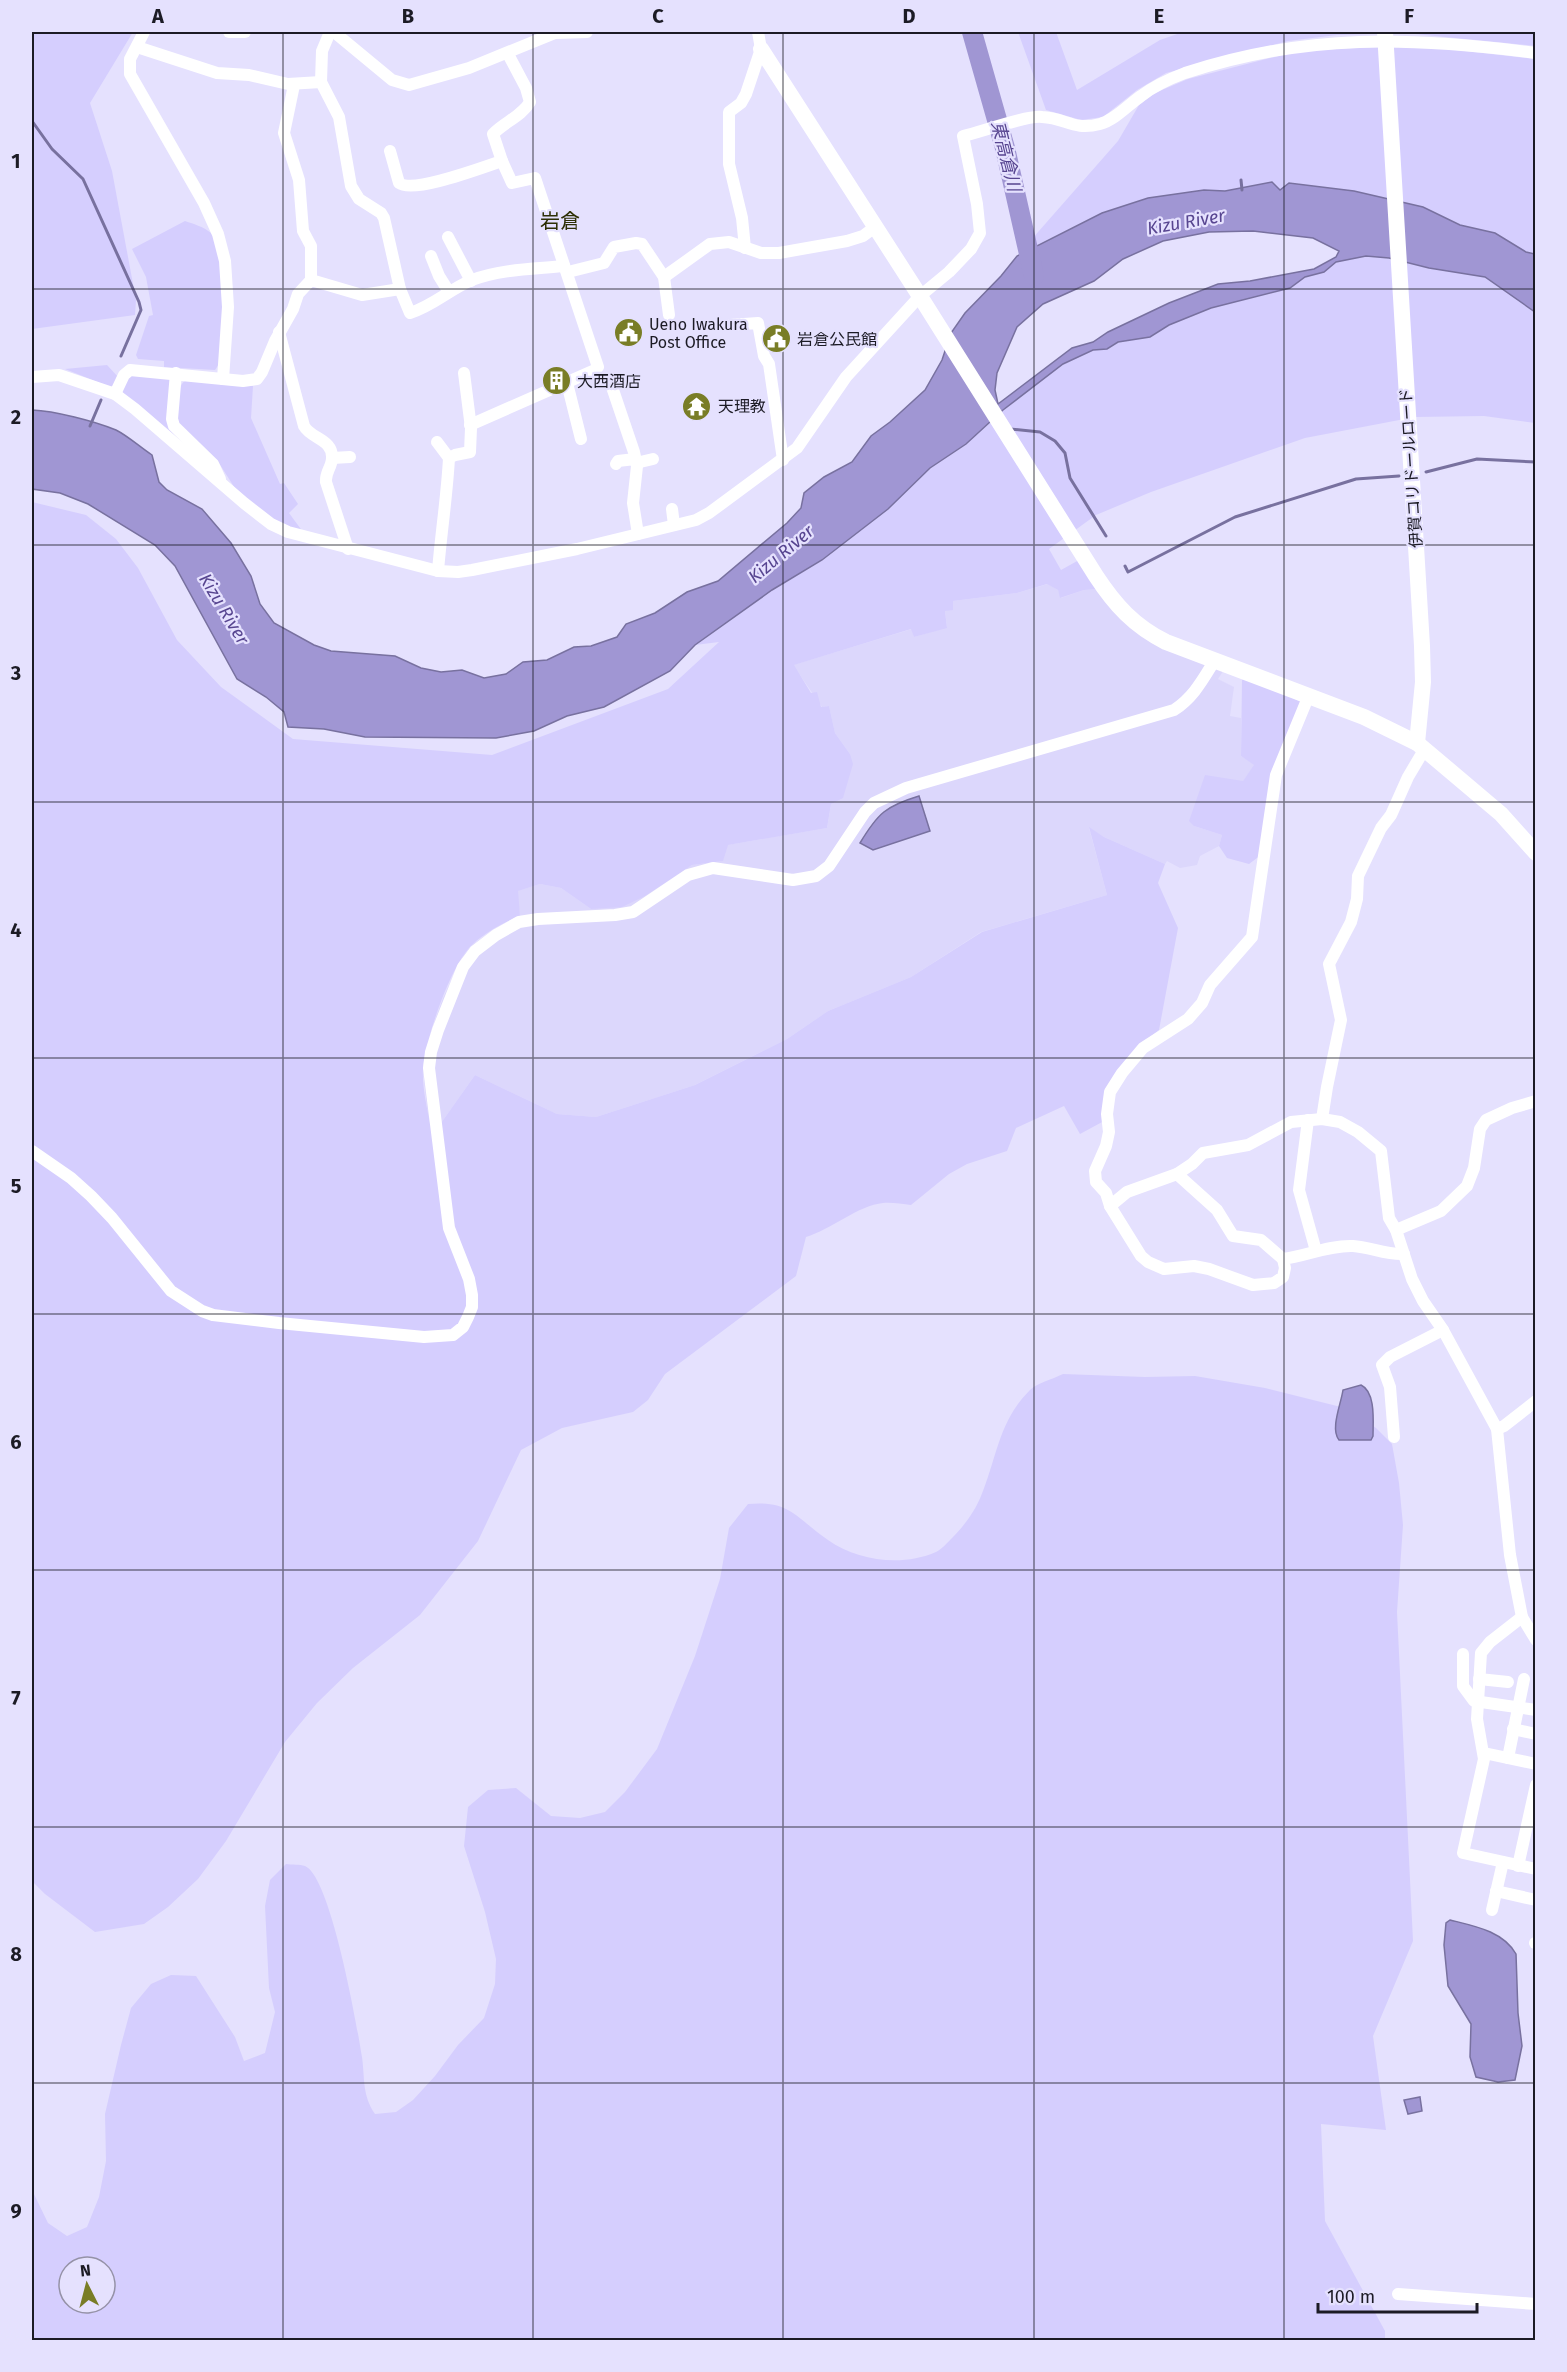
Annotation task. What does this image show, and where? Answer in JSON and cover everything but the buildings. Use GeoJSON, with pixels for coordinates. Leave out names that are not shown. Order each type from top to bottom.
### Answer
{"type":"FeatureCollection","features":[{"type":"Feature","properties":{"kind":"street"},"geometry":{"type":"LineString","coordinates":[[144,32],[130,59],[130,74],[204,203],[225,261],[228,307],[223,379]]}},
{"type":"Feature","properties":{"kind":"street"},"geometry":{"type":"LineString","coordinates":[[229,32],[245,32]]}},
{"type":"Feature","properties":{"kind":"street"},"geometry":{"type":"LineString","coordinates":[[330,32],[322,51],[321,81],[339,117],[351,186],[360,200],[381,213],[384,218],[400,289],[410,313],[424,309],[449,292],[471,281],[503,273],[566,269],[604,263],[614,247],[636,243],[645,246],[664,277],[669,315]]}},
{"type":"Feature","properties":{"kind":"street"},"geometry":{"type":"LineString","coordinates":[[334,32],[392,80],[409,85],[469,68],[555,33],[587,32]]}},
{"type":"Feature","properties":{"kind":"street"},"geometry":{"type":"LineString","coordinates":[[758,32],[761,50],[1096,576],[1121,611],[1144,630],[1166,642],[1364,717],[1420,747],[1501,813],[1536,853]]}},
{"type":"Feature","properties":{"kind":"street","name":"伊賀コリドールロード"},"geometry":{"type":"LineString","coordinates":[[1385,32],[1423,658],[1420,747]]}},
{"type":"Feature","properties":{"kind":"street"},"geometry":{"type":"LineString","coordinates":[[32,377],[58,375],[115,394],[244,503],[279,529],[438,571],[472,570],[696,520],[783,460],[807,437],[846,377],[921,298],[950,273],[971,249],[980,233],[977,204],[963,136],[1041,116],[1079,127],[1103,123],[1140,96],[1169,79],[1243,58],[1301,45],[1390,41],[1452,44],[1536,53]]}},
{"type":"Feature","properties":{"kind":"street"},"geometry":{"type":"LineString","coordinates":[[137,46],[217,73],[249,75],[294,85],[321,81]]}},
{"type":"Feature","properties":{"kind":"street"},"geometry":{"type":"LineString","coordinates":[[745,248],[742,218],[729,164],[729,112],[741,103],[746,94],[761,50]]}},
{"type":"Feature","properties":{"kind":"street"},"geometry":{"type":"LineString","coordinates":[[470,425],[598,367],[535,178],[512,183],[493,134],[526,108],[530,102],[530,95],[508,54]]}},
{"type":"Feature","properties":{"kind":"street"},"geometry":{"type":"LineString","coordinates":[[115,394],[127,371],[136,369],[223,379],[257,379],[262,372],[298,294],[311,280],[311,246],[303,231],[299,180],[284,133],[294,85]]}},
{"type":"Feature","properties":{"kind":"street"},"geometry":{"type":"LineString","coordinates":[[390,151],[399,183],[403,186],[424,185],[502,161]]}},
{"type":"Feature","properties":{"kind":"street"},"geometry":{"type":"LineString","coordinates":[[664,277],[710,244],[729,242],[761,253],[833,245],[863,236],[875,227]]}},
{"type":"Feature","properties":{"kind":"street"},"geometry":{"type":"LineString","coordinates":[[448,237],[471,281]]}},
{"type":"Feature","properties":{"kind":"street"},"geometry":{"type":"LineString","coordinates":[[431,256],[449,292]]}},
{"type":"Feature","properties":{"kind":"street"},"geometry":{"type":"LineString","coordinates":[[311,280],[362,295],[400,289]]}},
{"type":"Feature","properties":{"kind":"street"},"geometry":{"type":"LineString","coordinates":[[730,325],[758,323],[764,356],[769,364],[783,460]]}},
{"type":"Feature","properties":{"kind":"street"},"geometry":{"type":"LineString","coordinates":[[279,333],[304,426],[310,435],[327,443],[332,458],[326,472],[326,482],[348,549]]}},
{"type":"Feature","properties":{"kind":"street"},"geometry":{"type":"LineString","coordinates":[[176,373],[172,419],[174,426],[213,464],[222,483]]}},
{"type":"Feature","properties":{"kind":"street"},"geometry":{"type":"LineString","coordinates":[[449,459],[455,455],[470,452],[470,425],[464,373]]}},
{"type":"Feature","properties":{"kind":"street"},"geometry":{"type":"LineString","coordinates":[[567,383],[581,439]]}},
{"type":"Feature","properties":{"kind":"street"},"geometry":{"type":"LineString","coordinates":[[611,384],[636,461],[633,503],[638,534]]}},
{"type":"Feature","properties":{"kind":"street"},"geometry":{"type":"LineString","coordinates":[[437,442],[449,459],[438,571]]}},
{"type":"Feature","properties":{"kind":"street"},"geometry":{"type":"LineString","coordinates":[[332,458],[350,457]]}},
{"type":"Feature","properties":{"kind":"street"},"geometry":{"type":"LineString","coordinates":[[616,464],[618,461],[653,459]]}},
{"type":"Feature","properties":{"kind":"street"},"geometry":{"type":"LineString","coordinates":[[672,509],[674,525]]}},
{"type":"Feature","properties":{"kind":"street"},"geometry":{"type":"LineString","coordinates":[[32,1151],[71,1178],[91,1196],[112,1218],[171,1291],[202,1311],[241,1319],[302,1326],[424,1337],[453,1335],[463,1327],[468,1317],[472,1295],[469,1279],[449,1228],[429,1068],[434,1042],[463,967],[481,945],[512,925],[527,920],[633,912],[677,881],[706,870],[721,868],[794,880],[816,876],[829,866],[865,812],[882,797],[1174,710],[1196,692],[1215,660]]}},
{"type":"Feature","properties":{"kind":"street"},"geometry":{"type":"LineString","coordinates":[[1177,1174],[1216,1210],[1233,1236],[1261,1240],[1283,1259],[1285,1268],[1283,1277],[1274,1282],[1258,1285],[1194,1266],[1164,1269],[1141,1256],[1110,1206],[1106,1193],[1096,1182],[1095,1171],[1106,1146],[1109,1132],[1107,1114],[1110,1092],[1122,1073],[1143,1048],[1188,1019],[1202,1004],[1210,985],[1252,936],[1276,775],[1309,695]]}},
{"type":"Feature","properties":{"kind":"street"},"geometry":{"type":"LineString","coordinates":[[1323,1119],[1327,1086],[1341,1020],[1329,964],[1351,922],[1357,899],[1358,876],[1381,828],[1391,815],[1420,747]]}},
{"type":"Feature","properties":{"kind":"street"},"geometry":{"type":"LineString","coordinates":[[1396,1230],[1441,1211],[1467,1186],[1474,1168],[1480,1129],[1486,1120],[1512,1108],[1536,1101]]}},
{"type":"Feature","properties":{"kind":"street"},"geometry":{"type":"LineString","coordinates":[[1110,1206],[1127,1192],[1177,1174],[1203,1153],[1248,1145],[1291,1122],[1323,1119],[1341,1122],[1358,1132],[1381,1151],[1389,1218],[1396,1230],[1419,1293],[1443,1330],[1497,1429],[1510,1555],[1522,1617],[1534,1631]]}},
{"type":"Feature","properties":{"kind":"street"},"geometry":{"type":"LineString","coordinates":[[1308,1120],[1299,1190],[1316,1251]]}},
{"type":"Feature","properties":{"kind":"street"},"geometry":{"type":"LineString","coordinates":[[1283,1259],[1352,1246],[1391,1254],[1404,1254]]}},
{"type":"Feature","properties":{"kind":"street"},"geometry":{"type":"LineString","coordinates":[[1394,1437],[1390,1387],[1382,1365],[1390,1357],[1443,1330]]}},
{"type":"Feature","properties":{"kind":"street"},"geometry":{"type":"LineString","coordinates":[[1497,1429],[1536,1401]]}},
{"type":"Feature","properties":{"kind":"street"},"geometry":{"type":"LineString","coordinates":[[1522,1617],[1482,1649],[1477,1727],[1484,1753],[1463,1853],[1536,1869]]}},
{"type":"Feature","properties":{"kind":"street"},"geometry":{"type":"LineString","coordinates":[[1463,1654],[1463,1686],[1477,1703],[1518,1706],[1536,1710]]}},
{"type":"Feature","properties":{"kind":"street"},"geometry":{"type":"LineString","coordinates":[[1479,1679],[1508,1682]]}},
{"type":"Feature","properties":{"kind":"street"},"geometry":{"type":"LineString","coordinates":[[1508,1758],[1524,1679]]}},
{"type":"Feature","properties":{"kind":"street"},"geometry":{"type":"LineString","coordinates":[[1513,1729],[1536,1734]]}},
{"type":"Feature","properties":{"kind":"street"},"geometry":{"type":"LineString","coordinates":[[1484,1753],[1536,1764]]}},
{"type":"Feature","properties":{"kind":"street"},"geometry":{"type":"LineString","coordinates":[[1518,1866],[1536,1785]]}},
{"type":"Feature","properties":{"kind":"street"},"geometry":{"type":"LineString","coordinates":[[1492,1910],[1503,1862]]}},
{"type":"Feature","properties":{"kind":"street"},"geometry":{"type":"LineString","coordinates":[[1496,1891],[1536,1900]]}},
{"type":"Feature","properties":{"kind":"street"},"geometry":{"type":"LineString","coordinates":[[1398,2294],[1536,2304]]}},
{"type":"Feature","properties":{"kind":"shaded area"},"geometry":{"type":"Polygon","coordinates":[[[32,32],[133,32],[90,103],[112,171],[136,300],[135,315],[32,329],[32,32]]]}},
{"type":"Feature","properties":{"kind":"shaded area"},"geometry":{"type":"Polygon","coordinates":[[[1018,32],[1056,32],[1077,90],[1160,40],[1183,32],[1535,32],[1536,46],[1405,33],[1337,35],[1288,41],[1166,73],[1137,90],[1103,117],[1081,120],[1046,110],[1018,32]]]}},
{"type":"Feature","properties":{"kind":"shaded area"},"geometry":{"type":"Polygon","coordinates":[[[1412,45],[1535,59],[1535,254],[1526,252],[1495,233],[1460,225],[1423,207],[1354,191],[1280,190],[1272,182],[1225,191],[1203,190],[1148,198],[1017,256],[1118,141],[1139,105],[1155,93],[1188,79],[1298,51],[1412,45]]]}},
{"type":"Feature","properties":{"kind":"shaded area"},"geometry":{"type":"Polygon","coordinates":[[[185,221],[211,233],[221,258],[223,316],[219,364],[215,370],[164,367],[164,361],[138,359],[136,355],[149,316],[153,315],[146,277],[132,249],[185,221]]]}},
{"type":"Feature","properties":{"kind":"shaded area"},"geometry":{"type":"Polygon","coordinates":[[[1366,256],[1389,258],[1429,268],[1485,277],[1535,312],[1535,423],[1484,416],[1415,417],[1305,438],[1151,492],[1096,515],[1049,549],[1061,570],[1079,560],[1098,589],[1084,590],[1060,598],[1058,590],[1047,584],[1017,593],[953,601],[953,610],[945,611],[947,628],[914,637],[911,629],[794,665],[811,693],[817,692],[821,707],[829,706],[835,733],[850,754],[853,764],[843,798],[831,804],[827,828],[728,845],[723,861],[692,865],[645,896],[622,907],[591,909],[561,888],[540,884],[518,891],[520,916],[477,940],[456,968],[440,1003],[423,1069],[430,1124],[441,1123],[475,1075],[557,1114],[596,1117],[695,1085],[787,1039],[828,1011],[911,977],[982,932],[1107,895],[1089,827],[1104,837],[1165,864],[1158,883],[1178,928],[1159,1030],[1140,1045],[1119,1072],[1104,1121],[1080,1134],[1064,1106],[1016,1128],[1007,1151],[967,1164],[949,1174],[911,1205],[883,1203],[864,1208],[806,1237],[796,1276],[665,1374],[648,1400],[633,1412],[562,1428],[521,1450],[478,1541],[420,1615],[353,1668],[317,1703],[285,1742],[226,1841],[198,1879],[168,1907],[144,1924],[95,1932],[45,1894],[32,1881],[32,502],[86,515],[116,539],[138,568],[177,640],[221,687],[293,739],[492,755],[668,689],[719,642],[695,645],[772,590],[822,560],[888,509],[930,468],[966,444],[1003,410],[1063,364],[1093,350],[1107,349],[1118,342],[1150,337],[1169,325],[1211,308],[1290,288],[1305,277],[1324,272],[1336,262],[1366,256]]]}},
{"type":"Feature","properties":{"kind":"shaded area"},"geometry":{"type":"Polygon","coordinates":[[[107,365],[119,378],[115,385],[110,387],[65,369],[107,365]]]}},
{"type":"Feature","properties":{"kind":"shaded area"},"geometry":{"type":"Polygon","coordinates":[[[129,375],[167,376],[171,380],[179,441],[122,392],[129,375]]]}},
{"type":"Feature","properties":{"kind":"shaded area"},"geometry":{"type":"Polygon","coordinates":[[[185,381],[253,386],[251,418],[280,484],[284,483],[298,504],[289,513],[303,532],[283,526],[238,493],[217,460],[178,425],[177,408],[180,389],[185,381]]]}},
{"type":"Feature","properties":{"kind":"shaded area"},"geometry":{"type":"Polygon","coordinates":[[[1048,584],[1058,590],[1061,598],[1084,590],[1098,589],[1112,608],[1225,668],[1218,679],[1234,687],[1230,716],[1241,718],[1241,756],[1255,765],[1243,781],[1194,826],[1222,835],[1219,846],[1200,856],[1197,865],[1180,868],[1167,861],[1165,864],[1089,828],[1107,895],[981,932],[911,977],[828,1011],[787,1039],[695,1085],[596,1117],[557,1114],[475,1075],[441,1123],[429,1125],[423,1071],[426,1046],[443,998],[463,956],[472,945],[499,926],[520,916],[517,891],[540,884],[561,888],[591,909],[670,878],[692,865],[722,861],[727,845],[827,828],[831,804],[850,754],[835,733],[829,706],[822,707],[793,665],[912,629],[914,637],[947,627],[945,611],[953,601],[1017,593],[1048,584]]]}},
{"type":"Feature","properties":{"kind":"shaded area"},"geometry":{"type":"Polygon","coordinates":[[[1249,676],[1303,703],[1290,730],[1261,855],[1249,864],[1227,858],[1219,846],[1222,835],[1194,826],[1189,821],[1205,775],[1243,781],[1254,765],[1241,756],[1242,680],[1249,676]]]}},
{"type":"Feature","properties":{"kind":"shaded area"},"geometry":{"type":"Polygon","coordinates":[[[1063,1374],[1195,1376],[1265,1388],[1349,1409],[1376,1428],[1392,1444],[1403,1525],[1397,1612],[1413,1941],[1373,2036],[1386,2130],[1321,2124],[1325,2221],[1385,2331],[1385,2340],[32,2340],[32,2190],[48,2223],[67,2236],[87,2227],[99,2197],[106,2161],[105,2114],[121,2045],[131,2008],[151,1984],[171,1975],[196,1976],[235,2037],[244,2061],[265,2053],[275,2012],[269,1988],[265,1906],[270,1880],[286,1864],[305,1866],[315,1876],[333,1923],[355,2016],[368,2100],[375,2114],[396,2112],[413,2100],[435,2076],[458,2045],[484,2018],[495,1984],[496,1959],[485,1912],[464,1846],[468,1807],[488,1790],[516,1788],[551,1816],[580,1818],[605,1812],[625,1792],[657,1749],[695,1656],[720,1579],[729,1528],[748,1504],[774,1505],[784,1508],[828,1540],[866,1557],[880,1560],[909,1559],[936,1552],[957,1533],[976,1507],[1011,1415],[1030,1390],[1063,1374]]]}},
{"type":"Feature","properties":{"kind":"water","name":"Kizu River"},"geometry":{"type":"Polygon","coordinates":[[[1272,182],[1280,190],[1289,183],[1354,191],[1423,207],[1460,225],[1495,233],[1526,252],[1535,254],[1535,312],[1485,277],[1429,268],[1389,258],[1366,256],[1336,262],[1324,272],[1305,277],[1290,288],[1211,308],[1169,325],[1150,337],[1118,342],[1107,349],[1093,350],[1063,364],[1003,410],[966,444],[930,468],[888,509],[822,560],[772,590],[695,645],[670,671],[604,707],[567,716],[534,731],[496,738],[365,737],[324,729],[288,727],[284,712],[266,697],[237,679],[175,566],[155,545],[88,504],[60,493],[32,489],[32,410],[74,417],[116,430],[152,455],[159,482],[167,490],[202,509],[231,543],[251,576],[260,604],[274,623],[314,645],[331,651],[395,656],[421,668],[441,672],[462,670],[484,678],[506,674],[523,662],[547,660],[574,647],[591,646],[617,637],[626,624],[655,613],[687,592],[718,581],[787,523],[801,508],[804,493],[824,477],[852,462],[871,436],[925,390],[942,360],[951,333],[965,313],[1017,256],[1102,213],[1148,198],[1204,190],[1225,191],[1272,182]],[[1253,231],[1209,232],[1163,241],[1123,259],[1094,281],[1043,304],[1017,327],[997,373],[995,390],[998,404],[1072,348],[1093,342],[1108,332],[1169,303],[1218,284],[1250,281],[1314,269],[1336,257],[1339,251],[1313,238],[1253,231]]]}},
{"type":"Feature","properties":{"kind":"water"},"geometry":{"type":"Polygon","coordinates":[[[919,796],[930,831],[873,850],[860,843],[872,824],[884,812],[898,803],[919,796]]]}},
{"type":"Feature","properties":{"kind":"water"},"geometry":{"type":"Polygon","coordinates":[[[1361,1385],[1366,1389],[1371,1401],[1373,1436],[1371,1440],[1339,1440],[1336,1423],[1343,1390],[1361,1385]]]}},
{"type":"Feature","properties":{"kind":"water"},"geometry":{"type":"Polygon","coordinates":[[[1450,1920],[1478,1927],[1496,1935],[1504,1940],[1516,1954],[1518,2013],[1522,2046],[1515,2080],[1498,2082],[1476,2077],[1470,2057],[1471,2024],[1448,1986],[1444,1945],[1446,1923],[1450,1920]]]}},
{"type":"Feature","properties":{"kind":"water"},"geometry":{"type":"Polygon","coordinates":[[[1420,2097],[1422,2111],[1408,2114],[1404,2100],[1420,2097]]]}},
{"type":"Feature","properties":{"kind":"waterway","name":"東高倉川"},"geometry":{"type":"LineString","coordinates":[[972,32],[1005,148],[1034,276]]}},
{"type":"Feature","properties":{"kind":"waterway"},"geometry":{"type":"LineString","coordinates":[[32,121],[52,149],[83,179],[139,302],[141,310],[121,356]]}},
{"type":"Feature","properties":{"kind":"waterway"},"geometry":{"type":"LineString","coordinates":[[1241,180],[1242,190]]}},
{"type":"Feature","properties":{"kind":"waterway"},"geometry":{"type":"LineString","coordinates":[[90,426],[101,400]]}},
{"type":"Feature","properties":{"kind":"waterway"},"geometry":{"type":"LineString","coordinates":[[1010,429],[1040,432],[1055,441],[1065,453],[1070,478],[1106,536]]}},
{"type":"Feature","properties":{"kind":"waterway"},"geometry":{"type":"LineString","coordinates":[[1426,472],[1477,459],[1536,462]]}},
{"type":"Feature","properties":{"kind":"waterway"},"geometry":{"type":"LineString","coordinates":[[1125,566],[1128,572],[1235,517],[1356,479],[1399,476]]}},
{"type":"Feature","properties":{"kind":"place","name":"Ueno Iwakura Post Office"},"geometry":{"type":"Point","coordinates":[628,333]}},
{"type":"Feature","properties":{"kind":"place","name":"岩倉公民館"},"geometry":{"type":"Point","coordinates":[776,339]}},
{"type":"Feature","properties":{"kind":"place","name":"大西酒店"},"geometry":{"type":"Point","coordinates":[556,381]}},
{"type":"Feature","properties":{"kind":"place","name":"天理教"},"geometry":{"type":"Point","coordinates":[697,406]}},
{"type":"Feature","properties":{"kind":"district","name":"岩倉"},"geometry":{"type":"Point","coordinates":[560,221]}}]}
